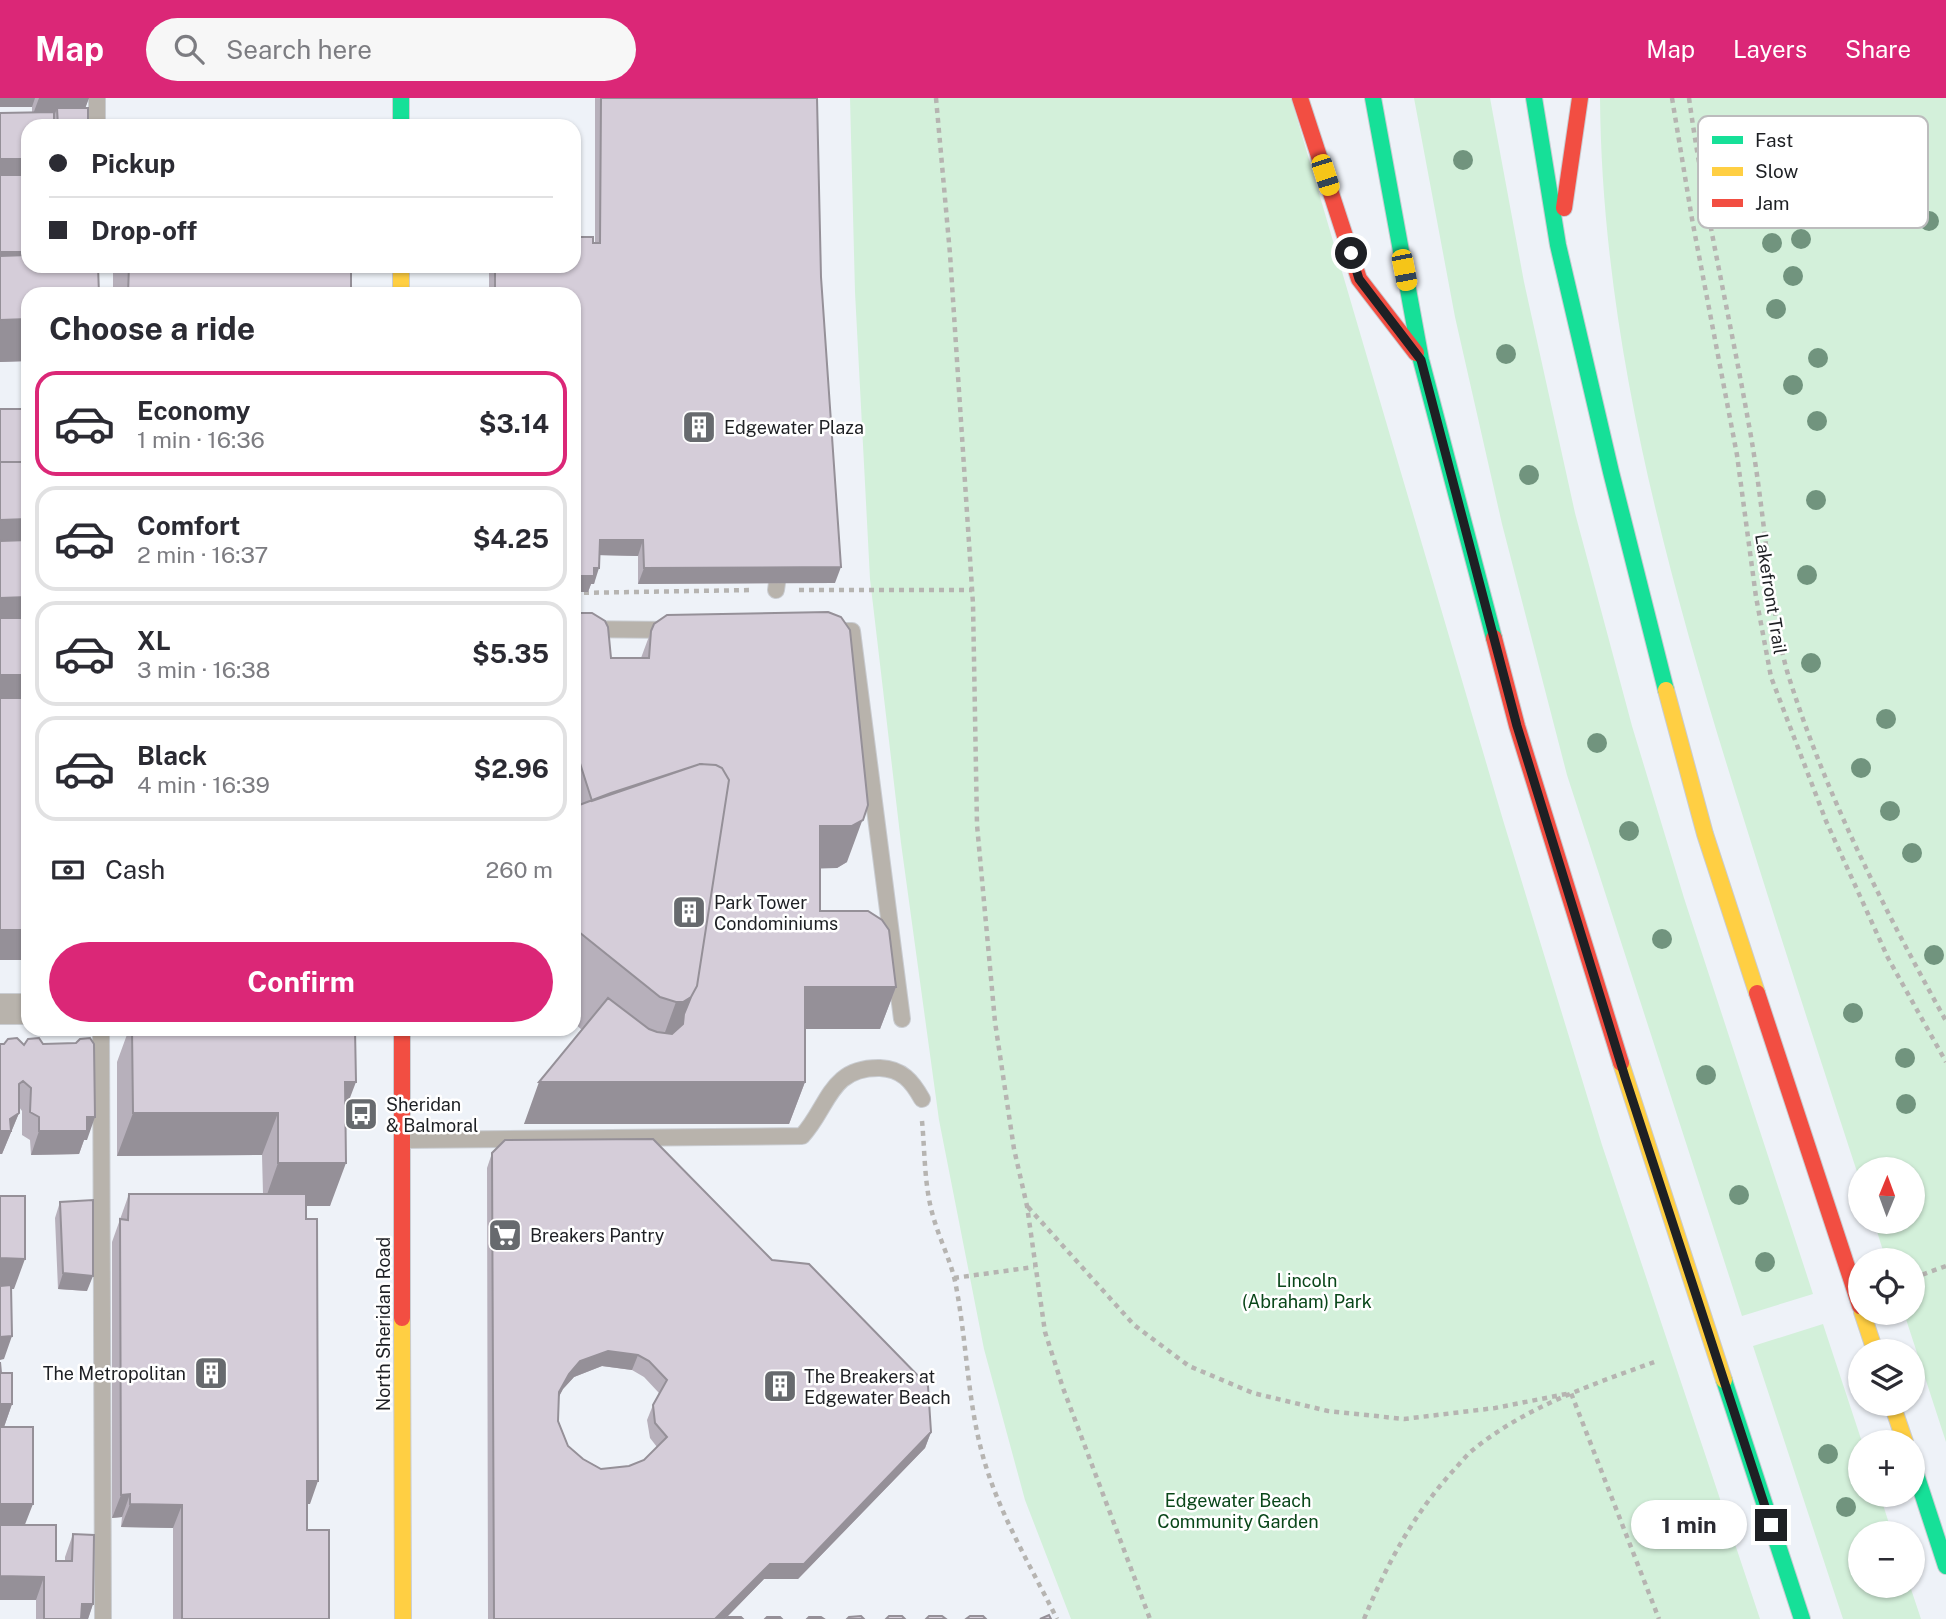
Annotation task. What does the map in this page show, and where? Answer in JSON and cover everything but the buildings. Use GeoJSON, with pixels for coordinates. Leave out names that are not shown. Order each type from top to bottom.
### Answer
{"type":"FeatureCollection","features":[{"type":"Feature","properties":{"kind":"main road"},"geometry":{"type":"LineString","coordinates":[[401,98],[401,119]]}},
{"type":"Feature","properties":{"kind":"main road"},"geometry":{"type":"LineString","coordinates":[[1300,98],[1359,279],[1421,360]]}},
{"type":"Feature","properties":{"kind":"main road"},"geometry":{"type":"LineString","coordinates":[[1373,98],[1421,360],[1517,726],[1625,1077],[1802,1619]]}},
{"type":"Feature","properties":{"kind":"main road"},"geometry":{"type":"LineString","coordinates":[[1534,98],[1558,245],[1661,672],[1705,834],[1848,1269]]}},
{"type":"Feature","properties":{"kind":"main road"},"geometry":{"type":"LineString","coordinates":[[1558,245],[1580,98]]}},
{"type":"Feature","properties":{"kind":"main road","name":"North Sheridan Road"},"geometry":{"type":"LineString","coordinates":[[402,1036],[403,1619]]}},
{"type":"Feature","properties":{"kind":"main road"},"geometry":{"type":"LineString","coordinates":[[1925,1502],[1946,1566]]}},
{"type":"Feature","properties":{"kind":"street"},"geometry":{"type":"LineString","coordinates":[[0,1009],[21,1009]]}},
{"type":"Feature","properties":{"kind":"lane"},"geometry":{"type":"LineString","coordinates":[[97,98],[97,119]]}},
{"type":"Feature","properties":{"kind":"lane"},"geometry":{"type":"LineString","coordinates":[[581,629],[682,630]]}},
{"type":"Feature","properties":{"kind":"lane"},"geometry":{"type":"LineString","coordinates":[[815,631],[852,631],[902,1020]]}},
{"type":"Feature","properties":{"kind":"lane"},"geometry":{"type":"LineString","coordinates":[[101,1036],[103,1619]]}},
{"type":"Feature","properties":{"kind":"lane"},"geometry":{"type":"LineString","coordinates":[[402,1140],[802,1136],[812,1125],[832,1088],[859,1070],[872,1068],[899,1071],[914,1084],[922,1099]]}},
{"type":"Feature","properties":{"kind":"path"},"geometry":{"type":"LineString","coordinates":[[936,98],[951,267],[972,590],[977,825],[995,1022],[1014,1149],[1027,1206],[1045,1332],[1063,1388],[1150,1619]]}},
{"type":"Feature","properties":{"kind":"path","name":"Lakefront Trail"},"geometry":{"type":"LineString","coordinates":[[1672,98],[1737,455],[1756,597],[1771,677],[1832,833],[1888,958],[1946,1062]]}},
{"type":"Feature","properties":{"kind":"path","name":"Lakefront Trail"},"geometry":{"type":"LineString","coordinates":[[1689,98],[1698,153]]}},
{"type":"Feature","properties":{"kind":"path","name":"Lakefront Trail"},"geometry":{"type":"LineString","coordinates":[[1710,228],[1749,421],[1778,631],[1787,669],[1813,746],[1848,829],[1890,920],[1946,1021]]}},
{"type":"Feature","properties":{"kind":"path"},"geometry":{"type":"LineString","coordinates":[[581,593],[777,586],[972,590]]}},
{"type":"Feature","properties":{"kind":"path"},"geometry":{"type":"LineString","coordinates":[[922,1099],[926,1183],[932,1214],[954,1278],[970,1389],[984,1460],[1011,1527],[1057,1619]]}},
{"type":"Feature","properties":{"kind":"path"},"geometry":{"type":"LineString","coordinates":[[1027,1206],[1134,1325],[1189,1366],[1253,1394],[1328,1411],[1404,1419],[1495,1408],[1571,1393]]}},
{"type":"Feature","properties":{"kind":"path"},"geometry":{"type":"LineString","coordinates":[[1925,1274],[1946,1266]]}},
{"type":"Feature","properties":{"kind":"path"},"geometry":{"type":"LineString","coordinates":[[954,1278],[1034,1267]]}},
{"type":"Feature","properties":{"kind":"path"},"geometry":{"type":"LineString","coordinates":[[1364,1619],[1380,1580],[1408,1531],[1440,1485],[1472,1450],[1509,1425],[1571,1393],[1657,1361]]}},
{"type":"Feature","properties":{"kind":"path"},"geometry":{"type":"LineString","coordinates":[[1571,1393],[1659,1619]]}},
{"type":"Feature","properties":{"kind":"green space","name":"Lincoln (Abraham) Park"},"geometry":{"type":"Polygon","coordinates":[[[850,98],[1291,98],[1503,820],[1602,1145],[1760,1619],[1071,1619],[1025,1500],[984,1349],[939,1120],[901,843],[870,579],[855,292],[850,98]]]}},
{"type":"Feature","properties":{"kind":"green space"},"geometry":{"type":"Polygon","coordinates":[[[1414,98],[1490,98],[1524,282],[1575,513],[1632,726],[1684,898],[1813,1294],[1742,1316],[1567,775],[1502,524],[1455,317],[1414,98]]]}},
{"type":"Feature","properties":{"kind":"green space"},"geometry":{"type":"Polygon","coordinates":[[[1600,98],[1946,98],[1946,1442],[1925,1378],[1925,1339],[1912,1339],[1908,1325],[1925,1325],[1925,1248],[1882,1248],[1878,1234],[1925,1234],[1925,1157],[1852,1157],[1787,957],[1691,645],[1646,465],[1627,374],[1613,283],[1604,191],[1600,98]]]}},
{"type":"Feature","properties":{"kind":"green space"},"geometry":{"type":"Polygon","coordinates":[[[1823,1324],[1848,1400],[1848,1416],[1853,1416],[1858,1430],[1848,1430],[1848,1507],[1884,1507],[1888,1521],[1848,1521],[1848,1598],[1914,1598],[1921,1619],[1843,1619],[1753,1346],[1823,1324]]]}},
{"type":"Feature","properties":{"kind":"traffic: fast"},"geometry":{"type":"LineString","coordinates":[[401,98],[401,119]]}},
{"type":"Feature","properties":{"kind":"traffic: fast"},"geometry":{"type":"LineString","coordinates":[[1373,98],[1421,360],[1494,638]]}},
{"type":"Feature","properties":{"kind":"traffic: fast"},"geometry":{"type":"LineString","coordinates":[[1534,98],[1558,245],[1666,690]]}},
{"type":"Feature","properties":{"kind":"traffic: fast"},"geometry":{"type":"LineString","coordinates":[[1724,1380],[1802,1619]]}},
{"type":"Feature","properties":{"kind":"traffic: fast"},"geometry":{"type":"LineString","coordinates":[[1925,1502],[1946,1566]]}},
{"type":"Feature","properties":{"kind":"traffic: slow"},"geometry":{"type":"LineString","coordinates":[[401,273],[401,287]]}},
{"type":"Feature","properties":{"kind":"traffic: slow"},"geometry":{"type":"LineString","coordinates":[[1666,690],[1705,834],[1757,993]]}},
{"type":"Feature","properties":{"kind":"traffic: slow"},"geometry":{"type":"LineString","coordinates":[[1621,1063],[1724,1380]]}},
{"type":"Feature","properties":{"kind":"traffic: slow"},"geometry":{"type":"LineString","coordinates":[[402,1318],[403,1619]]}},
{"type":"Feature","properties":{"kind":"traffic: slow"},"geometry":{"type":"LineString","coordinates":[[1866,1325],[1871,1339]]}},
{"type":"Feature","properties":{"kind":"traffic: slow"},"geometry":{"type":"LineString","coordinates":[[1896,1416],[1901,1430]]}},
{"type":"Feature","properties":{"kind":"traffic: jam"},"geometry":{"type":"LineString","coordinates":[[1300,98],[1359,279],[1416,353]]}},
{"type":"Feature","properties":{"kind":"traffic: jam"},"geometry":{"type":"LineString","coordinates":[[1564,208],[1580,98]]}},
{"type":"Feature","properties":{"kind":"traffic: jam"},"geometry":{"type":"LineString","coordinates":[[1494,638],[1517,726],[1621,1063]]}},
{"type":"Feature","properties":{"kind":"traffic: jam"},"geometry":{"type":"LineString","coordinates":[[1757,993],[1848,1270]]}},
{"type":"Feature","properties":{"kind":"traffic: jam"},"geometry":{"type":"LineString","coordinates":[[402,1036],[402,1318]]}},
{"type":"Feature","properties":{"kind":"place","name":"Edgewater Plaza"},"geometry":{"type":"Point","coordinates":[699,427]}},
{"type":"Feature","properties":{"kind":"place","name":"Park Tower Condominiums"},"geometry":{"type":"Point","coordinates":[689,912]}},
{"type":"Feature","properties":{"kind":"place","name":"Sheridan & Balmoral"},"geometry":{"type":"Point","coordinates":[361,1114]}},
{"type":"Feature","properties":{"kind":"place","name":"Breakers Pantry"},"geometry":{"type":"Point","coordinates":[505,1235]}},
{"type":"Feature","properties":{"kind":"place","name":"The Metropolitan"},"geometry":{"type":"Point","coordinates":[211,1373]}},
{"type":"Feature","properties":{"kind":"place","name":"The Breakers at Edgewater Beach"},"geometry":{"type":"Point","coordinates":[780,1386]}},
{"type":"Feature","properties":{"kind":"route"},"geometry":{"type":"LineString","coordinates":[[1351,253],[1359,279],[1421,360],[1517,726],[1625,1077],[1771,1525]]}},
{"type":"Feature","properties":{"kind":"park label","name":"Edgewater Beach Community Garden"},"geometry":{"type":"Point","coordinates":[1238,1510]}}]}
